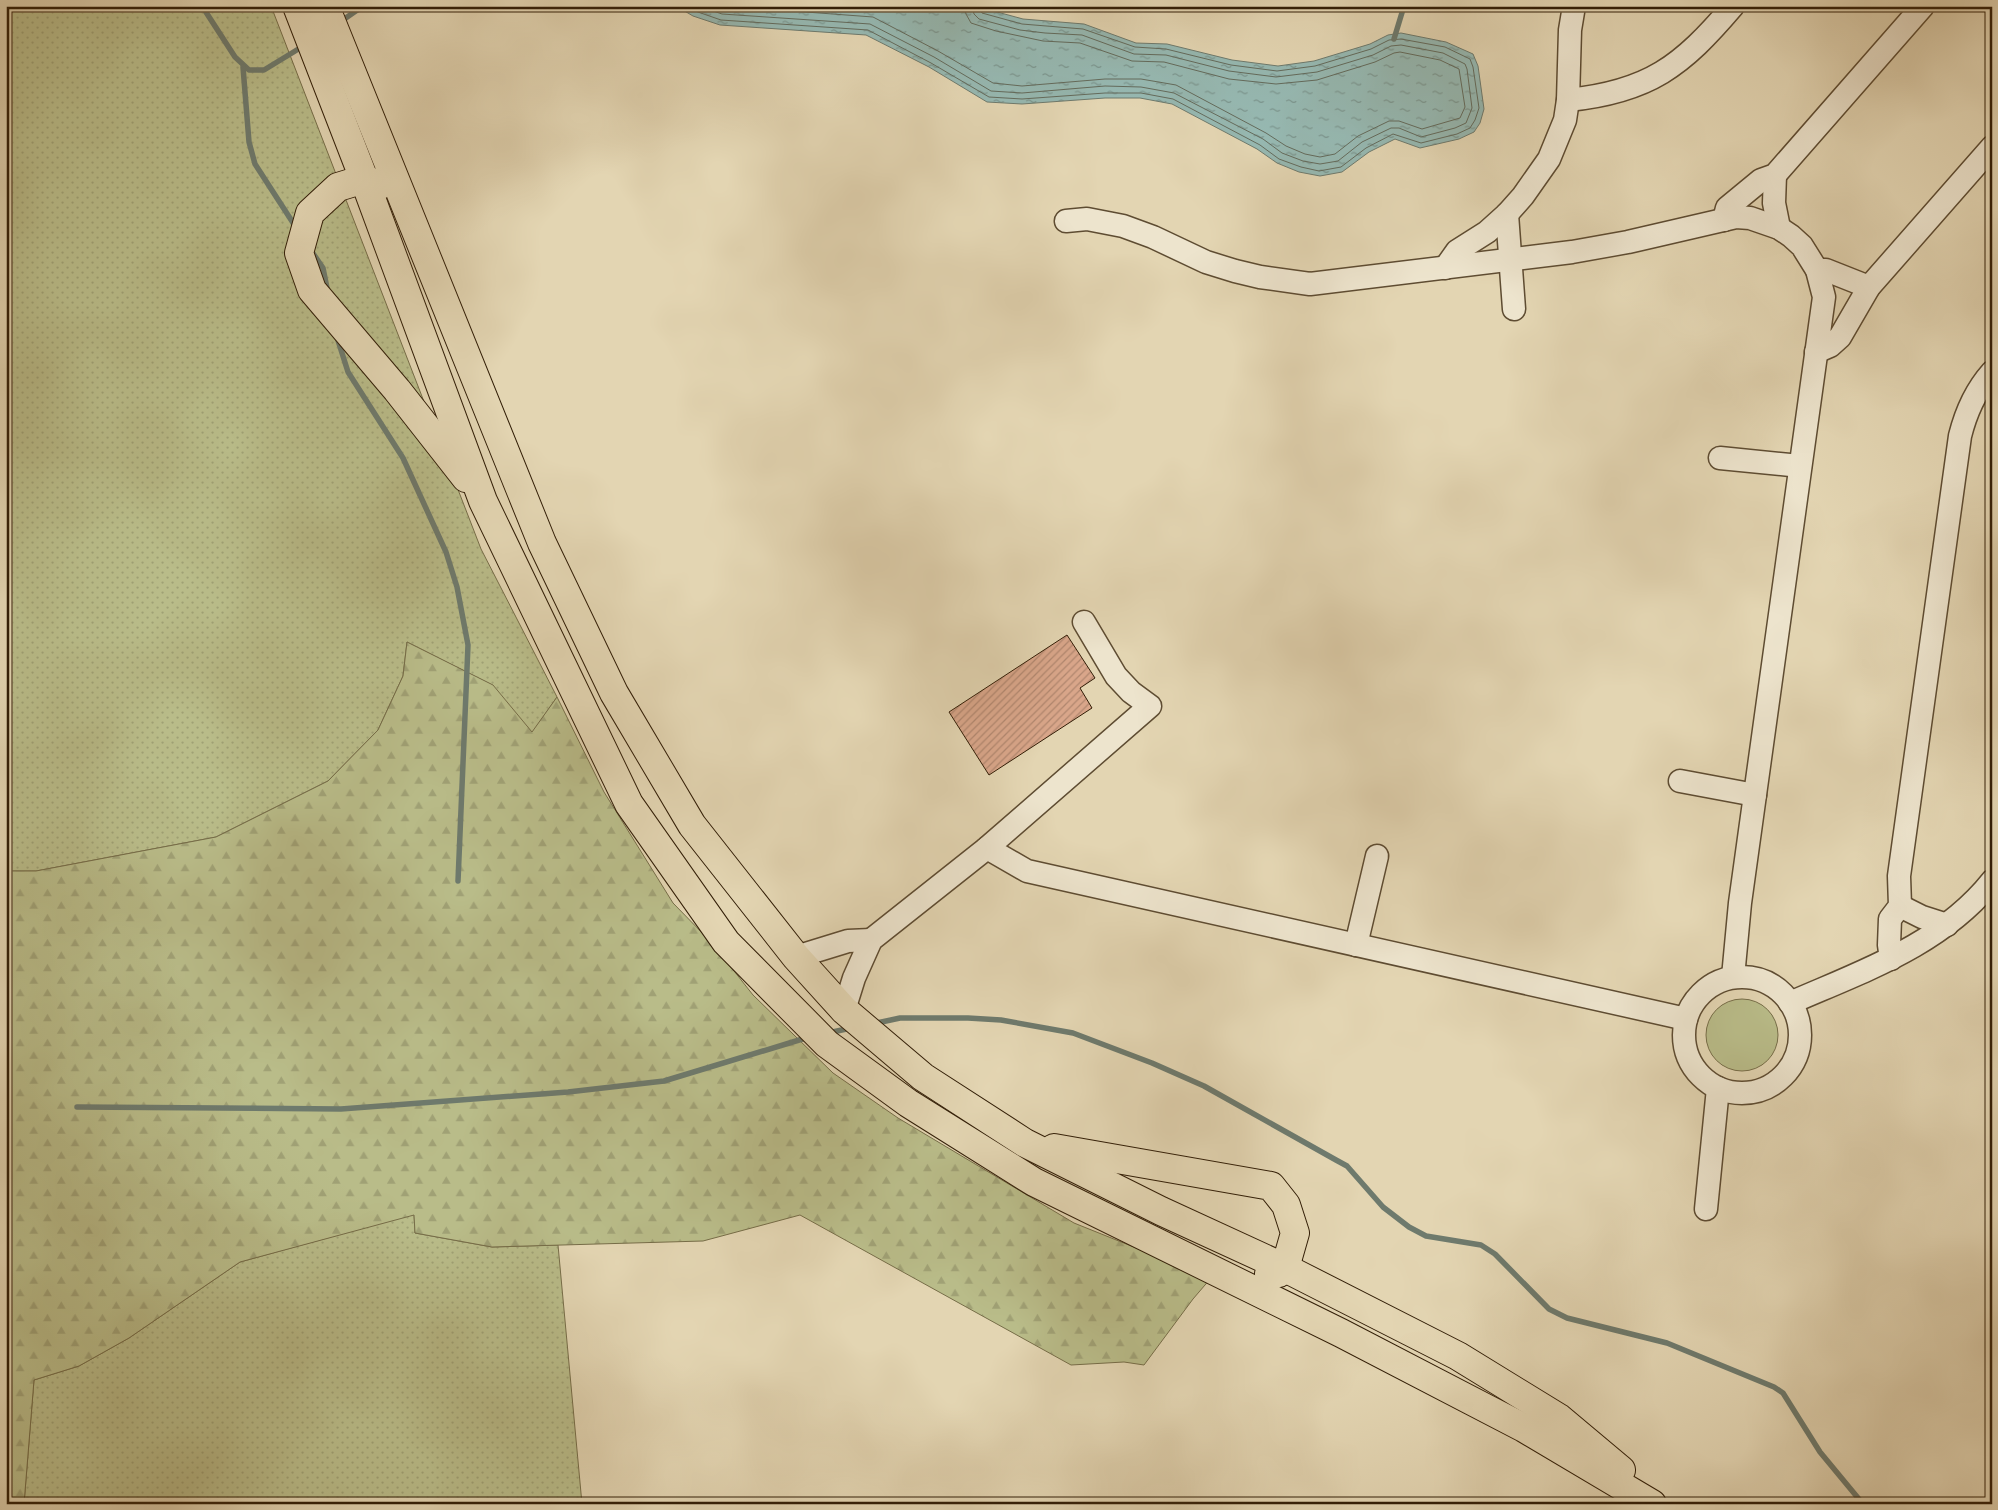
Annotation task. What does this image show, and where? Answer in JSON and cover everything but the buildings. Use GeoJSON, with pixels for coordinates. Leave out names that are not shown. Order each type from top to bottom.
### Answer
{"type":"FeatureCollection","features":[{"type":"Feature","properties":{"kind":"main road"},"geometry":{"type":"LineString","coordinates":[[298,6],[483,501],[629,804],[726,942],[827,1044],[908,1103],[1034,1182],[1341,1333],[1524,1428],[1652,1504]]}},
{"type":"Feature","properties":{"kind":"main road"},"geometry":{"type":"LineString","coordinates":[[325,6],[542,543],[614,693],[692,825],[796,956],[844,1010],[923,1078],[1025,1143],[1161,1211],[1286,1268],[1458,1356],[1559,1418],[1660,1504]]}},
{"type":"Feature","properties":{"kind":"main road"},"geometry":{"type":"LineString","coordinates":[[463,349],[389,195],[378,184],[364,179],[338,187],[310,213],[299,253],[312,290],[398,390],[483,501]]}},
{"type":"Feature","properties":{"kind":"main road"},"geometry":{"type":"LineString","coordinates":[[1025,1143],[1271,1186],[1286,1206],[1295,1233],[1286,1268],[1272,1275],[1148,1238]]}},
{"type":"Feature","properties":{"kind":"street"},"geometry":{"type":"LineString","coordinates":[[1445,268],[1457,251],[1488,232],[1506,214],[1523,196],[1549,159],[1562,127],[1568,100],[1569,37],[1574,6]]}},
{"type":"Feature","properties":{"kind":"street"},"geometry":{"type":"LineString","coordinates":[[1568,100],[1594,98],[1617,92],[1640,84],[1661,73],[1682,60],[1700,44],[1733,6]]}},
{"type":"Feature","properties":{"kind":"street"},"geometry":{"type":"LineString","coordinates":[[1724,220],[1727,208],[1761,180],[1775,174],[1922,6]]}},
{"type":"Feature","properties":{"kind":"street"},"geometry":{"type":"LineString","coordinates":[[1816,352],[1830,346],[1840,337],[1869,286],[1992,147]]}},
{"type":"Feature","properties":{"kind":"street"},"geometry":{"type":"LineString","coordinates":[[1775,174],[1774,203],[1779,228]]}},
{"type":"Feature","properties":{"kind":"street"},"geometry":{"type":"LineString","coordinates":[[1506,214],[1514,309]]}},
{"type":"Feature","properties":{"kind":"street"},"geometry":{"type":"LineString","coordinates":[[1066,220],[1087,220],[1123,226],[1153,237],[1206,262],[1243,273],[1310,284],[1510,261],[1628,242],[1736,217],[1750,218],[1779,228],[1802,246],[1817,270],[1824,297],[1740,903],[1732,977]]}},
{"type":"Feature","properties":{"kind":"street"},"geometry":{"type":"LineString","coordinates":[[1817,270],[1826,270],[1869,286]]}},
{"type":"Feature","properties":{"kind":"street"},"geometry":{"type":"LineString","coordinates":[[1891,959],[1889,945],[1890,919],[1900,906],[1899,876],[1960,436],[1969,406],[1978,390],[1992,372]]}},
{"type":"Feature","properties":{"kind":"street"},"geometry":{"type":"LineString","coordinates":[[1720,458],[1800,466]]}},
{"type":"Feature","properties":{"kind":"street"},"geometry":{"type":"LineString","coordinates":[[844,1010],[854,978],[871,940],[987,848],[1150,706],[1131,692],[1116,676],[1084,622]]}},
{"type":"Feature","properties":{"kind":"street"},"geometry":{"type":"LineString","coordinates":[[1680,781],[1755,794]]}},
{"type":"Feature","properties":{"kind":"street"},"geometry":{"type":"LineString","coordinates":[[987,848],[1027,872],[1686,1019]]}},
{"type":"Feature","properties":{"kind":"street"},"geometry":{"type":"LineString","coordinates":[[1356,945],[1378,856]]}},
{"type":"Feature","properties":{"kind":"street"},"geometry":{"type":"LineString","coordinates":[[1790,1003],[1891,959],[1929,938],[1968,907],[1992,880]]}},
{"type":"Feature","properties":{"kind":"street"},"geometry":{"type":"LineString","coordinates":[[1900,906],[1922,917],[1947,924]]}},
{"type":"Feature","properties":{"kind":"street"},"geometry":{"type":"LineString","coordinates":[[796,956],[848,941],[871,940]]}},
{"type":"Feature","properties":{"kind":"street"},"geometry":{"type":"LineString","coordinates":[[1732,977],[1749,977],[1765,981],[1779,990],[1790,1003],[1797,1018],[1800,1034],[1798,1050],[1791,1066],[1780,1078],[1766,1087],[1751,1092],[1734,1092],[1718,1088],[1704,1079],[1693,1067],[1686,1052],[1684,1035],[1686,1019],[1692,1004],[1703,991],[1716,982],[1732,977]]}},
{"type":"Feature","properties":{"kind":"street"},"geometry":{"type":"LineString","coordinates":[[1706,1209],[1718,1088]]}},
{"type":"Feature","properties":{"kind":"green space"},"geometry":{"type":"Polygon","coordinates":[[[6,6],[271,6],[481,549],[557,697],[532,733],[492,685],[407,642],[403,676],[378,730],[328,781],[216,837],[36,871],[6,871],[6,6]]]}},
{"type":"Feature","properties":{"kind":"green space"},"geometry":{"type":"Polygon","coordinates":[[[407,642],[493,685],[532,732],[557,697],[604,792],[673,903],[712,943],[753,995],[833,1073],[898,1118],[1074,1223],[1211,1278],[1144,1365],[1124,1362],[1071,1365],[800,1215],[703,1241],[492,1247],[415,1233],[414,1215],[240,1262],[129,1338],[79,1366],[34,1380],[24,1504],[6,1504],[6,871],[36,871],[216,837],[328,781],[378,730],[403,676],[407,642]]]}},
{"type":"Feature","properties":{"kind":"green space"},"geometry":{"type":"Polygon","coordinates":[[[1735,999],[1749,999],[1768,1009],[1778,1028],[1778,1042],[1768,1061],[1749,1071],[1735,1071],[1716,1061],[1706,1042],[1706,1028],[1716,1009],[1735,999]]]}},
{"type":"Feature","properties":{"kind":"green space"},"geometry":{"type":"Polygon","coordinates":[[[414,1214],[415,1233],[492,1247],[558,1245],[582,1504],[549,1501],[549,1504],[24,1504],[34,1380],[79,1366],[129,1338],[240,1262],[414,1214]]]}},
{"type":"Feature","properties":{"kind":"water"},"geometry":{"type":"Polygon","coordinates":[[[676,6],[975,6],[1023,19],[1084,24],[1136,43],[1167,44],[1232,60],[1278,66],[1314,61],[1370,44],[1388,35],[1401,33],[1446,42],[1473,54],[1478,66],[1484,109],[1480,123],[1474,132],[1459,139],[1420,148],[1395,139],[1369,152],[1342,172],[1320,176],[1299,172],[1277,163],[1257,149],[1172,104],[1140,98],[1105,98],[1022,104],[987,102],[929,67],[866,35],[720,25],[693,16],[676,6]]]}},
{"type":"Feature","properties":{"kind":"waterway"},"geometry":{"type":"LineString","coordinates":[[202,6],[235,57],[249,70],[264,70],[305,45]]}},
{"type":"Feature","properties":{"kind":"waterway"},"geometry":{"type":"LineString","coordinates":[[340,22],[363,6]]}},
{"type":"Feature","properties":{"kind":"waterway"},"geometry":{"type":"LineString","coordinates":[[1394,39],[1404,6]]}},
{"type":"Feature","properties":{"kind":"waterway"},"geometry":{"type":"LineString","coordinates":[[243,67],[249,142],[255,164],[297,229]]}},
{"type":"Feature","properties":{"kind":"waterway"},"geometry":{"type":"LineString","coordinates":[[310,249],[323,268],[328,293]]}},
{"type":"Feature","properties":{"kind":"waterway"},"geometry":{"type":"LineString","coordinates":[[336,334],[348,372],[403,458],[446,552],[457,587],[468,645],[458,881]]}},
{"type":"Feature","properties":{"kind":"waterway"},"geometry":{"type":"LineString","coordinates":[[872,1024],[900,1018],[968,1018],[1001,1020],[1073,1033],[1152,1063],[1204,1086],[1347,1166],[1383,1207],[1409,1227],[1426,1236],[1481,1245],[1495,1254],[1549,1309],[1567,1318],[1667,1343],[1774,1387],[1783,1393],[1820,1452],[1863,1504]]}},
{"type":"Feature","properties":{"kind":"waterway"},"geometry":{"type":"LineString","coordinates":[[828,1033],[851,1028]]}},
{"type":"Feature","properties":{"kind":"waterway"},"geometry":{"type":"LineString","coordinates":[[77,1107],[341,1109],[568,1092],[664,1081],[809,1037]]}}]}
